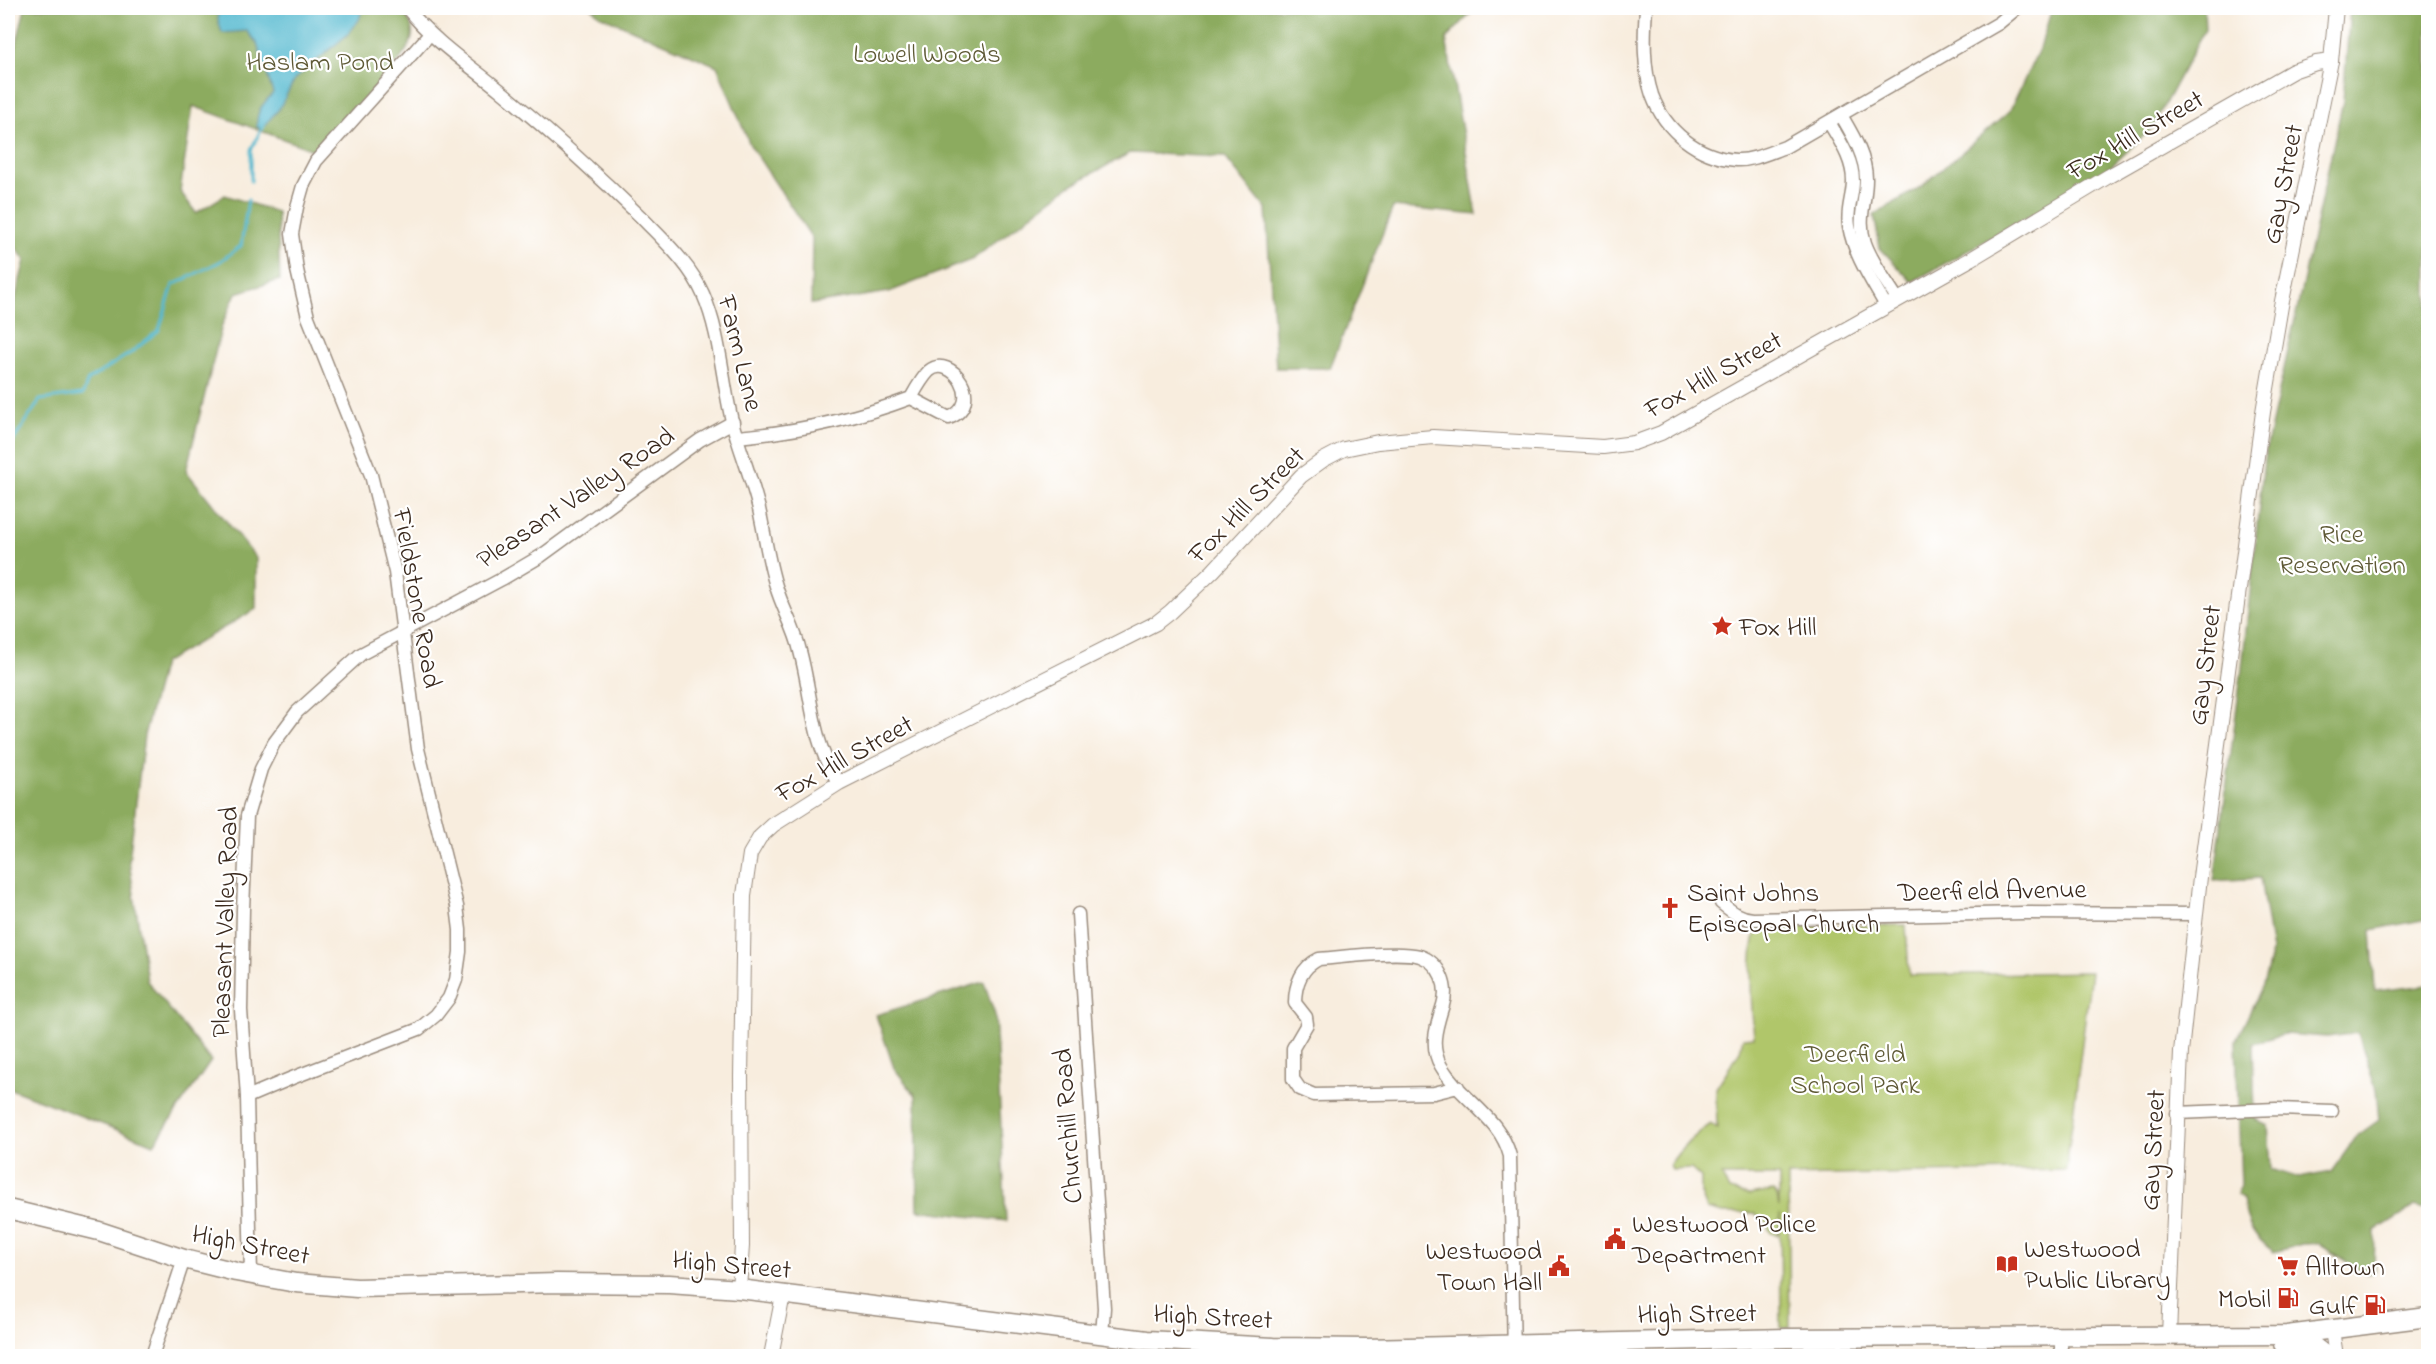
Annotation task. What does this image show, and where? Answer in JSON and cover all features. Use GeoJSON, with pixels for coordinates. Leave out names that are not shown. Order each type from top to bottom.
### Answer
{"type":"FeatureCollection","features":[{"type":"Feature","properties":{"kind":"main road","name":"High Street"},"geometry":{"type":"LineString","coordinates":[[8,1209],[99,1231],[184,1259],[296,1283],[357,1288],[605,1283],[739,1289],[1147,1340],[1273,1347],[1514,1350],[2061,1335],[2256,1335],[2332,1330],[2428,1317]]}},
{"type":"Feature","properties":{"kind":"main road"},"geometry":{"type":"LineString","coordinates":[[2256,1335],[2268,1342],[2313,1346],[2326,1356]]}},
{"type":"Feature","properties":{"kind":"street","name":"Farm Lane"},"geometry":{"type":"LineString","coordinates":[[408,8],[430,34],[501,92],[620,196],[690,270],[703,294],[714,328],[736,436],[758,508],[777,590],[791,620],[800,650],[821,748],[828,768],[839,783]]}},
{"type":"Feature","properties":{"kind":"street"},"geometry":{"type":"LineString","coordinates":[[1646,8],[1645,43],[1652,95],[1660,112],[1674,132],[1690,145],[1712,154],[1737,160],[1758,157],[1785,147],[1998,23],[2017,8]]}},
{"type":"Feature","properties":{"kind":"street","name":"Gay Street"},"geometry":{"type":"LineString","coordinates":[[2169,1335],[2177,1113],[2181,1052],[2196,914],[2262,412],[2331,61],[2336,8]]}},
{"type":"Feature","properties":{"kind":"street","name":"Fieldstone Road"},"geometry":{"type":"LineString","coordinates":[[247,1097],[419,1029],[436,1015],[448,998],[456,980],[460,952],[457,906],[418,749],[395,572],[371,475],[308,317],[297,270],[292,234],[303,186],[316,161],[430,34]]}},
{"type":"Feature","properties":{"kind":"street","name":"Fox Hill Street"},"geometry":{"type":"LineString","coordinates":[[739,1289],[742,1246],[741,1077],[744,895],[750,854],[760,837],[772,825],[839,783],[1156,622],[1170,612],[1213,571],[1301,476],[1323,460],[1344,449],[1378,442],[1433,437],[1603,447],[1634,443],[1676,425],[2293,71],[2316,63],[2331,61]]}},
{"type":"Feature","properties":{"kind":"street"},"geometry":{"type":"LineString","coordinates":[[1841,115],[1859,149],[1864,166],[1866,180],[1861,217],[1865,243],[1892,303]]}},
{"type":"Feature","properties":{"kind":"street"},"geometry":{"type":"LineString","coordinates":[[1828,122],[1845,150],[1852,170],[1853,183],[1847,209],[1853,240],[1892,303]]}},
{"type":"Feature","properties":{"kind":"street"},"geometry":{"type":"LineString","coordinates":[[736,436],[781,433],[878,411],[910,398],[929,371],[936,367],[948,368],[956,374],[963,386],[966,399],[964,408],[957,415],[949,418],[939,415],[910,398]]}},
{"type":"Feature","properties":{"kind":"street","name":"Pleasant Valley Road"},"geometry":{"type":"LineString","coordinates":[[251,1275],[247,1097],[241,1010],[247,816],[255,786],[274,743],[297,712],[362,654],[502,579],[541,555],[700,440],[733,422]]}},
{"type":"Feature","properties":{"kind":"street","name":"Deerfield Avenue"},"geometry":{"type":"LineString","coordinates":[[1721,903],[1734,914],[1753,919],[2023,913],[2196,914]]}},
{"type":"Feature","properties":{"kind":"street","name":"Churchill Road"},"geometry":{"type":"LineString","coordinates":[[1078,914],[1104,1308],[1102,1335]]}},
{"type":"Feature","properties":{"kind":"street"},"geometry":{"type":"LineString","coordinates":[[1458,1088],[1434,1093],[1314,1095],[1300,1089],[1293,1079],[1293,1048],[1307,1024],[1306,1017],[1294,1003],[1295,991],[1308,964],[1319,959],[1402,954],[1419,956],[1430,961],[1441,975],[1446,986],[1445,1001],[1435,1029],[1436,1054],[1441,1066],[1458,1088],[1497,1128],[1506,1142],[1510,1156],[1514,1350]]}},
{"type":"Feature","properties":{"kind":"street"},"geometry":{"type":"LineString","coordinates":[[2177,1113],[2276,1109],[2332,1111]]}},
{"type":"Feature","properties":{"kind":"street"},"geometry":{"type":"LineString","coordinates":[[152,1356],[184,1259]]}},
{"type":"Feature","properties":{"kind":"street"},"geometry":{"type":"LineString","coordinates":[[771,1356],[783,1295]]}},
{"type":"Feature","properties":{"kind":"street"},"geometry":{"type":"LineString","coordinates":[[2332,1330],[2336,1356]]}},
{"type":"Feature","properties":{"kind":"street"},"geometry":{"type":"LineString","coordinates":[[2061,1335],[2061,1356]]}},
{"type":"Feature","properties":{"kind":"green space","name":"Haslam Pond"},"geometry":{"type":"Polygon","coordinates":[[[25,8],[400,8],[412,28],[408,48],[398,62],[316,151],[193,106],[180,191],[196,213],[225,195],[277,212],[280,280],[236,293],[222,325],[186,471],[256,558],[256,609],[163,663],[144,736],[129,861],[147,981],[211,1061],[154,1144],[8,1088],[8,319],[25,260],[8,237],[8,71],[25,8]]]}},
{"type":"Feature","properties":{"kind":"green space","name":"Lowell Woods"},"geometry":{"type":"Polygon","coordinates":[[[592,8],[1476,8],[1446,39],[1477,215],[1393,207],[1330,368],[1276,368],[1266,209],[1225,157],[1130,153],[1071,185],[973,259],[889,292],[811,304],[812,238],[750,145],[717,66],[599,15],[592,8]]]}},
{"type":"Feature","properties":{"kind":"green space"},"geometry":{"type":"Polygon","coordinates":[[[2052,8],[2204,8],[2205,29],[2152,128],[2102,175],[1912,282],[1880,248],[1874,215],[1922,186],[2009,112],[2041,45],[2052,8]]]}},
{"type":"Feature","properties":{"kind":"green space","name":"Rice Reservation"},"geometry":{"type":"Polygon","coordinates":[[[2350,8],[2428,8],[2428,919],[2371,930],[2375,991],[2428,985],[2428,1210],[2415,1206],[2375,1231],[2374,1272],[2366,1274],[2319,1244],[2302,1244],[2274,1252],[2252,1229],[2246,1216],[2243,1199],[2237,1194],[2241,1185],[2236,1041],[2263,985],[2272,951],[2260,878],[2214,881],[2242,668],[2264,459],[2343,101],[2350,8]],[[2358,1033],[2327,1037],[2284,1034],[2253,1043],[2255,1119],[2268,1125],[2271,1169],[2299,1178],[2331,1172],[2357,1136],[2379,1120],[2376,1090],[2358,1033]]]}},
{"type":"Feature","properties":{"kind":"green space","name":"Deerfield School Park"},"geometry":{"type":"Polygon","coordinates":[[[1906,925],[1909,975],[2091,972],[2066,1170],[1788,1176],[1790,1328],[1781,1328],[1780,1214],[1778,1236],[1771,1233],[1764,1219],[1754,1213],[1723,1213],[1707,1209],[1701,1194],[1701,1178],[1691,1169],[1672,1170],[1670,1164],[1699,1132],[1711,1124],[1717,1128],[1716,1088],[1740,1051],[1743,1038],[1754,1037],[1751,967],[1757,927],[1906,925]],[[1722,1176],[1729,1190],[1749,1195],[1773,1191],[1777,1196],[1779,1207],[1779,1176],[1722,1176]]]}},
{"type":"Feature","properties":{"kind":"green space"},"geometry":{"type":"Polygon","coordinates":[[[984,982],[995,1015],[1006,1221],[918,1210],[916,1096],[894,1068],[876,1015],[984,982]]]}},
{"type":"Feature","properties":{"kind":"water"},"geometry":{"type":"Polygon","coordinates":[[[219,8],[363,8],[359,20],[348,34],[295,79],[279,109],[261,129],[257,127],[259,112],[273,93],[257,43],[247,31],[222,33],[218,20],[219,8]]]}},
{"type":"Feature","properties":{"kind":"waterway"},"geometry":{"type":"LineString","coordinates":[[251,181],[251,150],[263,126]]}},
{"type":"Feature","properties":{"kind":"waterway"},"geometry":{"type":"LineString","coordinates":[[8,449],[40,400],[83,394],[88,380],[132,352],[159,330],[173,285],[219,262],[241,246],[248,200]]}},
{"type":"Feature","properties":{"kind":"place","name":"Fox Hill"},"geometry":{"type":"Point","coordinates":[1722,626]}},
{"type":"Feature","properties":{"kind":"place","name":"Saint Johns Episcopal Church"},"geometry":{"type":"Point","coordinates":[1670,908]}},
{"type":"Feature","properties":{"kind":"place","name":"Westwood Police Department"},"geometry":{"type":"Point","coordinates":[1615,1239]}},
{"type":"Feature","properties":{"kind":"place","name":"Westwood Public Library"},"geometry":{"type":"Point","coordinates":[2007,1264]}},
{"type":"Feature","properties":{"kind":"place","name":"Westwood Town Hall"},"geometry":{"type":"Point","coordinates":[1559,1266]}},
{"type":"Feature","properties":{"kind":"place","name":"Alltown"},"geometry":{"type":"Point","coordinates":[2288,1266]}},
{"type":"Feature","properties":{"kind":"place","name":"Mobil"},"geometry":{"type":"Point","coordinates":[2288,1298]}},
{"type":"Feature","properties":{"kind":"place","name":"Gulf"},"geometry":{"type":"Point","coordinates":[2375,1305]}}]}
